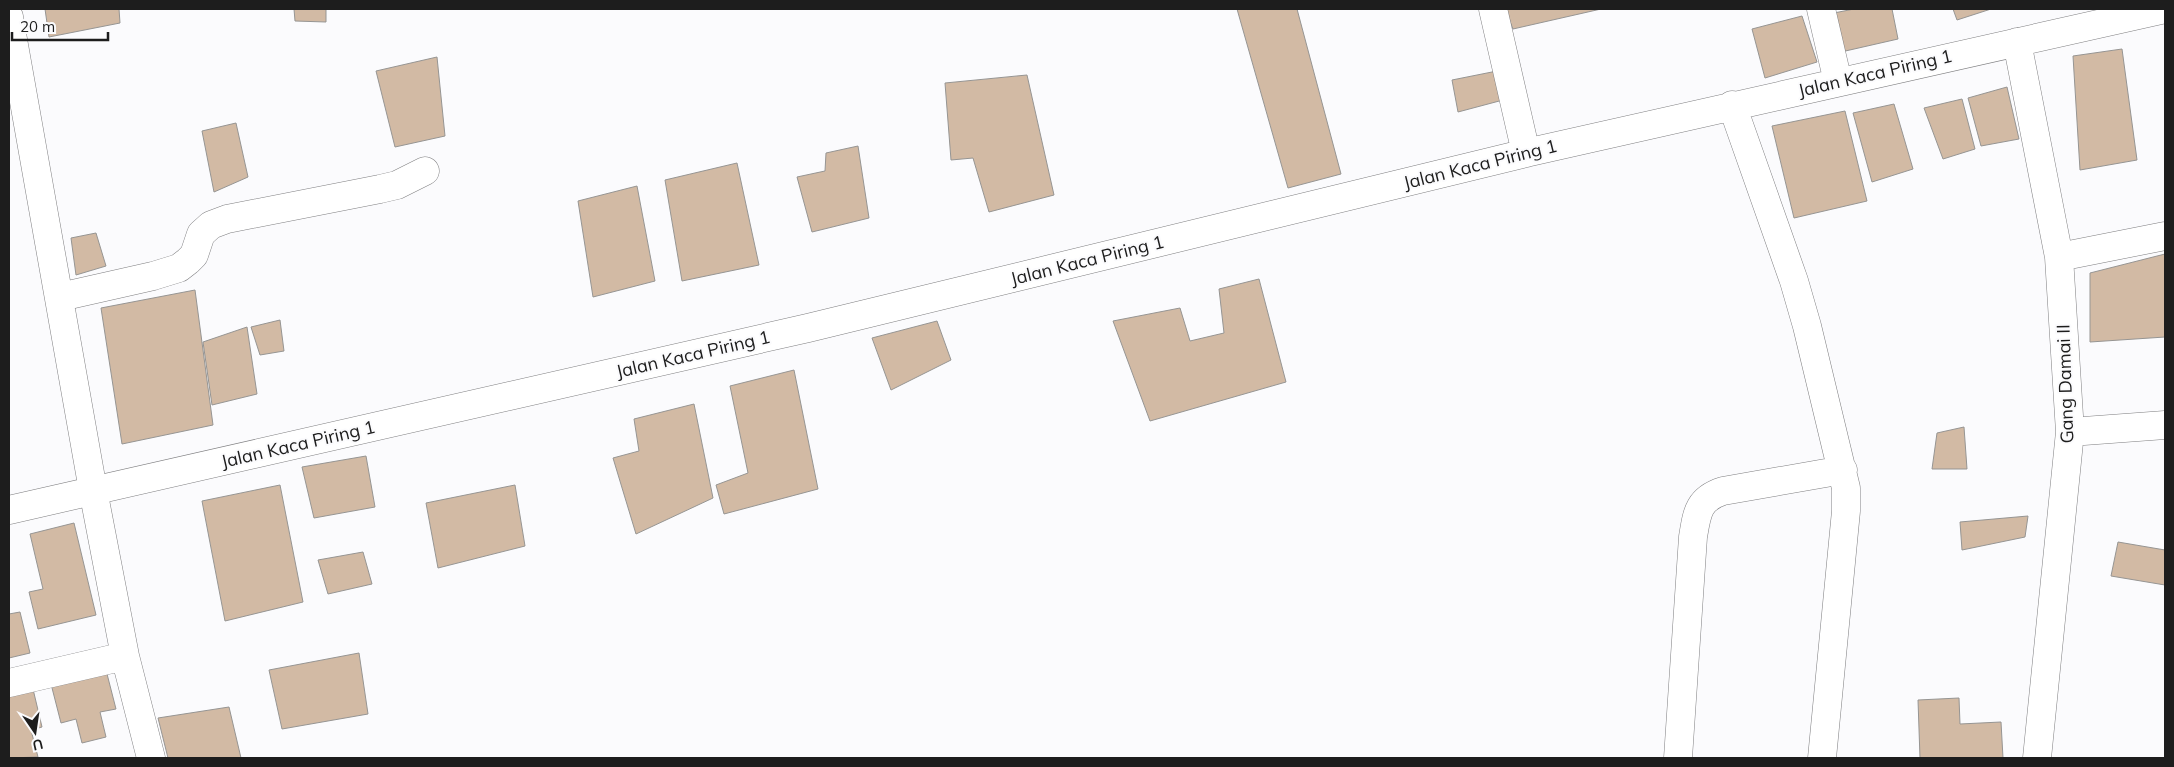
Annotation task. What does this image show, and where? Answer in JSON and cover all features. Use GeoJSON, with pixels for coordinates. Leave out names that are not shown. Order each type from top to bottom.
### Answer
{"type":"FeatureCollection","features":[{"type":"Feature","properties":{"kind":"street"},"geometry":{"type":"LineString","coordinates":[[1493,9],[1526,153]]}},
{"type":"Feature","properties":{"kind":"street"},"geometry":{"type":"LineString","coordinates":[[1821,9],[1838,82]]}},
{"type":"Feature","properties":{"kind":"street","name":"Jalan Kaca Piring 1"},"geometry":{"type":"LineString","coordinates":[[9,510],[808,328],[1526,153],[2165,9]]}},
{"type":"Feature","properties":{"kind":"street"},"geometry":{"type":"LineString","coordinates":[[9,17],[93,490],[125,656],[151,758]]}},
{"type":"Feature","properties":{"kind":"street","name":"Gang Damai II"},"geometry":{"type":"LineString","coordinates":[[2017,42],[2059,257],[2070,432],[2037,758]]}},
{"type":"Feature","properties":{"kind":"street"},"geometry":{"type":"LineString","coordinates":[[1732,106],[1794,281],[1842,470],[1846,511],[1822,758]]}},
{"type":"Feature","properties":{"kind":"street"},"geometry":{"type":"LineString","coordinates":[[60,298],[178,268],[194,255],[201,234],[211,226],[227,219],[397,185],[425,171]]}},
{"type":"Feature","properties":{"kind":"street"},"geometry":{"type":"LineString","coordinates":[[2059,257],[2165,236]]}},
{"type":"Feature","properties":{"kind":"street"},"geometry":{"type":"LineString","coordinates":[[2070,432],[2165,425]]}},
{"type":"Feature","properties":{"kind":"street"},"geometry":{"type":"LineString","coordinates":[[1678,758],[1693,537],[1700,507],[1711,495],[1723,491],[1842,470]]}},
{"type":"Feature","properties":{"kind":"street"},"geometry":{"type":"LineString","coordinates":[[9,683],[125,656]]}},
{"type":"Feature","properties":{"kind":"building"},"geometry":{"type":"Polygon","coordinates":[[[45,9],[119,9],[120,23],[49,37],[45,9]]]}},
{"type":"Feature","properties":{"kind":"building"},"geometry":{"type":"Polygon","coordinates":[[[294,9],[326,9],[326,22],[295,21],[294,9]]]}},
{"type":"Feature","properties":{"kind":"building"},"geometry":{"type":"Polygon","coordinates":[[[1237,9],[1297,9],[1341,174],[1288,188],[1237,9]]]}},
{"type":"Feature","properties":{"kind":"building"},"geometry":{"type":"Polygon","coordinates":[[[1505,9],[1601,9],[1513,29],[1505,9]]]}},
{"type":"Feature","properties":{"kind":"building"},"geometry":{"type":"Polygon","coordinates":[[[1854,9],[1892,9],[1898,39],[1841,52],[1834,13],[1854,9]]]}},
{"type":"Feature","properties":{"kind":"building"},"geometry":{"type":"Polygon","coordinates":[[[1953,9],[1991,9],[1957,20],[1953,9]]]}},
{"type":"Feature","properties":{"kind":"building"},"geometry":{"type":"Polygon","coordinates":[[[1802,16],[1817,62],[1765,78],[1752,29],[1802,16]]]}},
{"type":"Feature","properties":{"kind":"building"},"geometry":{"type":"Polygon","coordinates":[[[2122,49],[2137,160],[2080,170],[2073,56],[2122,49]]]}},
{"type":"Feature","properties":{"kind":"building"},"geometry":{"type":"Polygon","coordinates":[[[437,57],[445,136],[395,147],[376,71],[437,57]]]}},
{"type":"Feature","properties":{"kind":"building"},"geometry":{"type":"Polygon","coordinates":[[[1497,71],[1503,100],[1458,112],[1452,80],[1497,71]]]}},
{"type":"Feature","properties":{"kind":"building"},"geometry":{"type":"Polygon","coordinates":[[[1027,75],[1054,195],[989,212],[973,158],[951,160],[945,83],[1027,75]]]}},
{"type":"Feature","properties":{"kind":"building"},"geometry":{"type":"Polygon","coordinates":[[[2007,87],[2019,139],[1981,146],[1968,98],[2007,87]]]}},
{"type":"Feature","properties":{"kind":"building"},"geometry":{"type":"Polygon","coordinates":[[[1962,99],[1975,149],[1943,159],[1924,108],[1962,99]]]}},
{"type":"Feature","properties":{"kind":"building"},"geometry":{"type":"Polygon","coordinates":[[[1894,104],[1913,169],[1872,182],[1853,113],[1894,104]]]}},
{"type":"Feature","properties":{"kind":"building"},"geometry":{"type":"Polygon","coordinates":[[[1845,111],[1867,201],[1794,218],[1772,126],[1845,111]]]}},
{"type":"Feature","properties":{"kind":"building"},"geometry":{"type":"Polygon","coordinates":[[[236,123],[248,177],[214,192],[202,131],[236,123]]]}},
{"type":"Feature","properties":{"kind":"building"},"geometry":{"type":"Polygon","coordinates":[[[858,146],[869,218],[812,232],[797,177],[825,171],[826,153],[858,146]]]}},
{"type":"Feature","properties":{"kind":"building"},"geometry":{"type":"Polygon","coordinates":[[[737,163],[759,265],[682,281],[665,180],[737,163]]]}},
{"type":"Feature","properties":{"kind":"building"},"geometry":{"type":"Polygon","coordinates":[[[637,186],[655,281],[593,297],[578,201],[637,186]]]}},
{"type":"Feature","properties":{"kind":"building"},"geometry":{"type":"Polygon","coordinates":[[[96,233],[106,266],[76,275],[71,238],[96,233]]]}},
{"type":"Feature","properties":{"kind":"building"},"geometry":{"type":"Polygon","coordinates":[[[2165,254],[2165,337],[2090,342],[2090,273],[2165,254]]]}},
{"type":"Feature","properties":{"kind":"building"},"geometry":{"type":"Polygon","coordinates":[[[1259,279],[1286,382],[1150,421],[1113,321],[1180,308],[1190,341],[1224,333],[1219,289],[1259,279]]]}},
{"type":"Feature","properties":{"kind":"building"},"geometry":{"type":"Polygon","coordinates":[[[195,290],[213,425],[122,444],[101,308],[195,290]]]}},
{"type":"Feature","properties":{"kind":"building"},"geometry":{"type":"Polygon","coordinates":[[[280,320],[284,351],[260,355],[251,327],[280,320]]]}},
{"type":"Feature","properties":{"kind":"building"},"geometry":{"type":"Polygon","coordinates":[[[937,321],[951,360],[891,390],[872,338],[937,321]]]}},
{"type":"Feature","properties":{"kind":"building"},"geometry":{"type":"Polygon","coordinates":[[[247,327],[257,394],[212,405],[203,342],[247,327]]]}},
{"type":"Feature","properties":{"kind":"building"},"geometry":{"type":"Polygon","coordinates":[[[794,370],[818,489],[724,514],[716,485],[748,473],[730,386],[794,370]]]}},
{"type":"Feature","properties":{"kind":"building"},"geometry":{"type":"Polygon","coordinates":[[[694,404],[713,498],[636,534],[613,458],[639,451],[634,419],[694,404]]]}},
{"type":"Feature","properties":{"kind":"building"},"geometry":{"type":"Polygon","coordinates":[[[1964,427],[1967,469],[1932,469],[1937,433],[1964,427]]]}},
{"type":"Feature","properties":{"kind":"building"},"geometry":{"type":"Polygon","coordinates":[[[366,456],[375,507],[314,518],[302,467],[366,456]]]}},
{"type":"Feature","properties":{"kind":"building"},"geometry":{"type":"Polygon","coordinates":[[[280,485],[303,602],[225,621],[202,501],[280,485]]]}},
{"type":"Feature","properties":{"kind":"building"},"geometry":{"type":"Polygon","coordinates":[[[515,485],[525,546],[438,568],[426,503],[515,485]]]}},
{"type":"Feature","properties":{"kind":"building"},"geometry":{"type":"Polygon","coordinates":[[[2028,516],[2025,537],[1962,550],[1960,522],[2028,516]]]}},
{"type":"Feature","properties":{"kind":"building"},"geometry":{"type":"Polygon","coordinates":[[[74,523],[96,615],[38,629],[29,592],[43,589],[30,534],[74,523]]]}},
{"type":"Feature","properties":{"kind":"building"},"geometry":{"type":"Polygon","coordinates":[[[2118,542],[2165,550],[2165,585],[2111,576],[2118,542]]]}},
{"type":"Feature","properties":{"kind":"building"},"geometry":{"type":"Polygon","coordinates":[[[363,552],[372,584],[328,594],[318,560],[363,552]]]}},
{"type":"Feature","properties":{"kind":"building"},"geometry":{"type":"Polygon","coordinates":[[[20,612],[30,653],[9,658],[9,614],[20,612]]]}},
{"type":"Feature","properties":{"kind":"building"},"geometry":{"type":"Polygon","coordinates":[[[359,653],[368,714],[282,729],[269,670],[359,653]]]}},
{"type":"Feature","properties":{"kind":"building"},"geometry":{"type":"Polygon","coordinates":[[[106,670],[116,709],[100,712],[106,737],[82,743],[76,719],[61,723],[51,684],[106,670]]]}},
{"type":"Feature","properties":{"kind":"building"},"geometry":{"type":"Polygon","coordinates":[[[33,689],[42,727],[31,730],[38,757],[9,758],[9,695],[33,689]]]}},
{"type":"Feature","properties":{"kind":"building"},"geometry":{"type":"Polygon","coordinates":[[[1959,698],[1960,724],[2001,722],[2003,758],[1920,758],[1918,700],[1959,698]]]}},
{"type":"Feature","properties":{"kind":"building"},"geometry":{"type":"Polygon","coordinates":[[[229,707],[241,758],[168,758],[158,718],[229,707]]]}}]}
